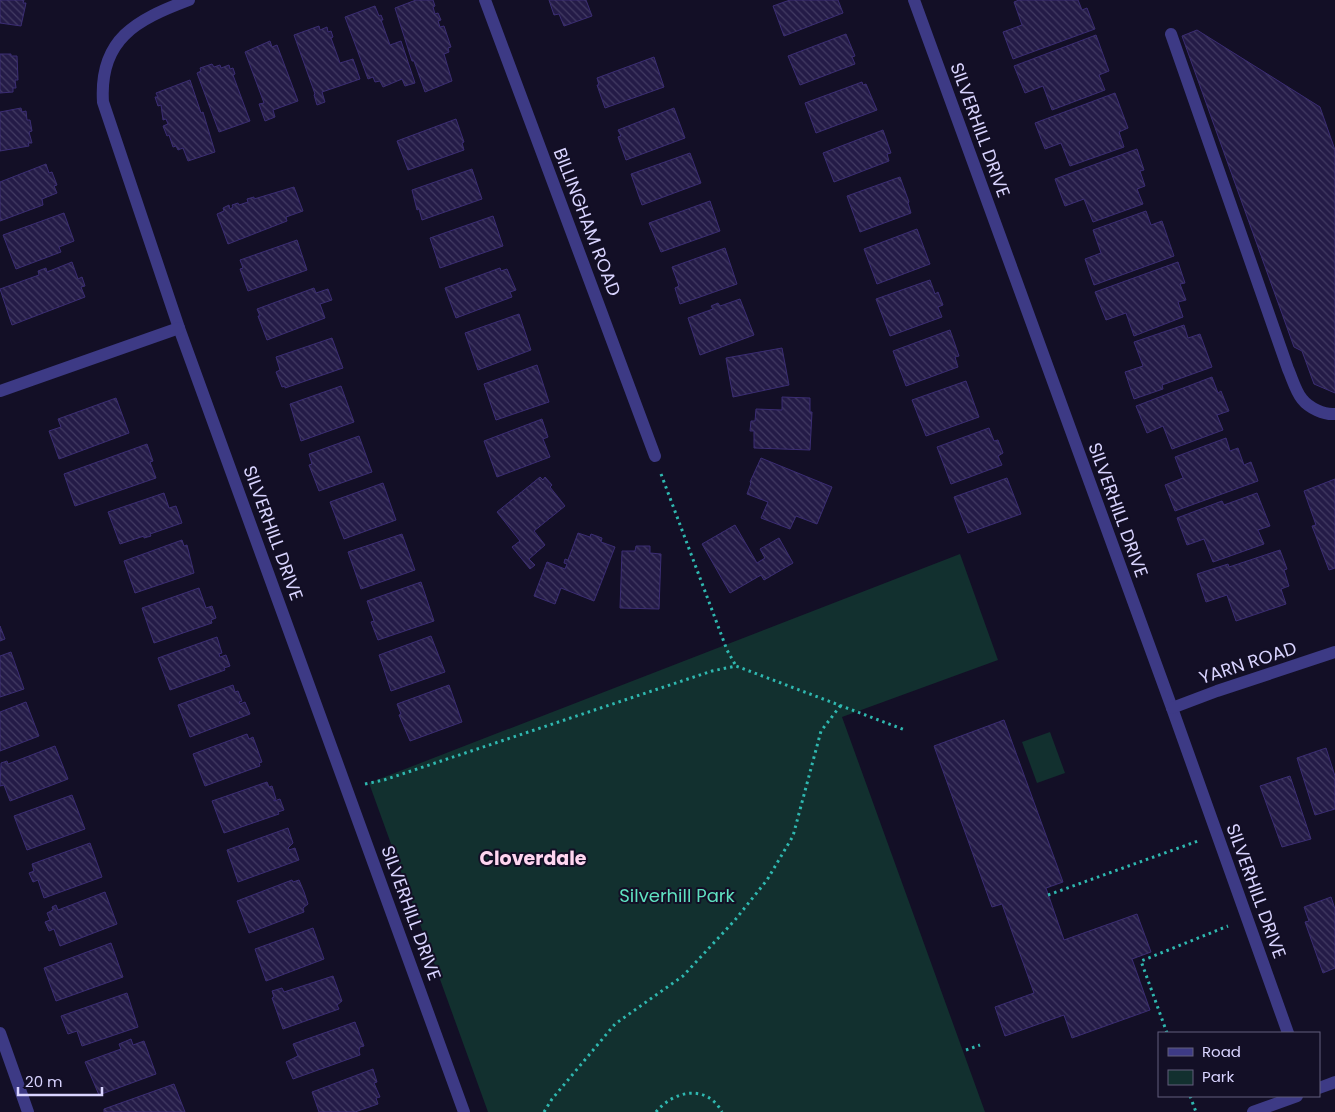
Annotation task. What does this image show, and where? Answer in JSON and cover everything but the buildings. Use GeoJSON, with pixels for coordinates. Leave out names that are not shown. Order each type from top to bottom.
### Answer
{"type":"FeatureCollection","features":[{"type":"Feature","properties":{"kind":"street","name":"SILVERHILL DRIVE"},"geometry":{"type":"LineString","coordinates":[[188,0],[134,25],[121,37],[105,68],[102,85],[103,102],[180,328],[464,1112]]}},
{"type":"Feature","properties":{"kind":"street","name":"BILLINGHAM ROAD"},"geometry":{"type":"LineString","coordinates":[[485,0],[655,456]]}},
{"type":"Feature","properties":{"kind":"street","name":"SILVERHILL DRIVE"},"geometry":{"type":"LineString","coordinates":[[914,0],[1172,708],[1288,1032]]}},
{"type":"Feature","properties":{"kind":"street"},"geometry":{"type":"LineString","coordinates":[[1171,34],[1288,370],[1302,399],[1318,410],[1335,414]]}},
{"type":"Feature","properties":{"kind":"street"},"geometry":{"type":"LineString","coordinates":[[0,391],[180,328]]}},
{"type":"Feature","properties":{"kind":"street","name":"YARN ROAD"},"geometry":{"type":"LineString","coordinates":[[1172,708],[1335,652]]}},
{"type":"Feature","properties":{"kind":"street"},"geometry":{"type":"LineString","coordinates":[[0,1033],[28,1112]]}},
{"type":"Feature","properties":{"kind":"street"},"geometry":{"type":"LineString","coordinates":[[1320,1088],[1335,1082]]}},
{"type":"Feature","properties":{"kind":"street"},"geometry":{"type":"LineString","coordinates":[[1253,1112],[1294,1097]]}},
{"type":"Feature","properties":{"kind":"path"},"geometry":{"type":"LineString","coordinates":[[655,456],[726,650],[736,666]]}},
{"type":"Feature","properties":{"kind":"path"},"geometry":{"type":"LineString","coordinates":[[347,789],[384,780],[712,671],[736,666],[905,730]]}},
{"type":"Feature","properties":{"kind":"path"},"geometry":{"type":"LineString","coordinates":[[544,1112],[552,1099],[615,1024],[683,976],[735,920],[767,880],[793,836],[821,731],[842,705]]}},
{"type":"Feature","properties":{"kind":"path"},"geometry":{"type":"LineString","coordinates":[[1048,895],[1217,834]]}},
{"type":"Feature","properties":{"kind":"path"},"geometry":{"type":"LineString","coordinates":[[1168,1032],[1141,961],[1247,918]]}},
{"type":"Feature","properties":{"kind":"path"},"geometry":{"type":"LineString","coordinates":[[966,1050],[980,1045]]}},
{"type":"Feature","properties":{"kind":"path"},"geometry":{"type":"LineString","coordinates":[[656,1112],[666,1101],[674,1096],[690,1093],[704,1095],[713,1099],[722,1112]]}},
{"type":"Feature","properties":{"kind":"path"},"geometry":{"type":"LineString","coordinates":[[1190,1097],[1196,1112]]}},
{"type":"Feature","properties":{"kind":"green space","name":"Silverhill Park"},"geometry":{"type":"Polygon","coordinates":[[[960,554],[998,660],[842,717],[985,1112],[488,1112],[369,783],[960,554]]]}},
{"type":"Feature","properties":{"kind":"green space"},"geometry":{"type":"Polygon","coordinates":[[[1050,732],[1065,773],[1037,783],[1022,742],[1050,732]]]}},
{"type":"Feature","properties":{"kind":"district","name":"Cloverdale"},"geometry":{"type":"Point","coordinates":[533,858]}}]}
